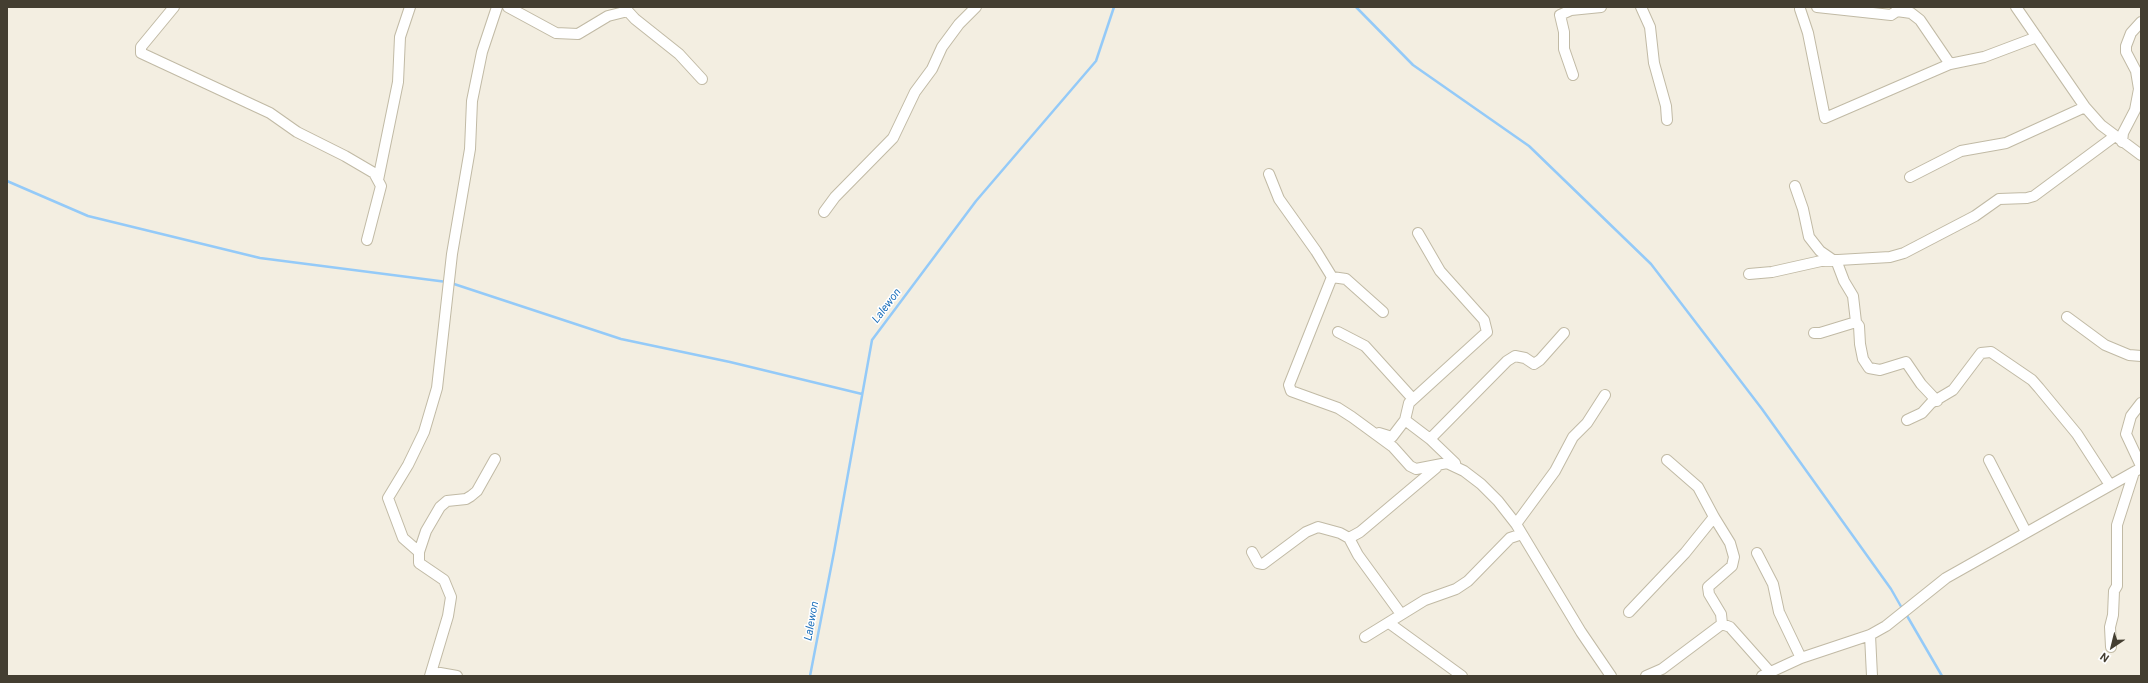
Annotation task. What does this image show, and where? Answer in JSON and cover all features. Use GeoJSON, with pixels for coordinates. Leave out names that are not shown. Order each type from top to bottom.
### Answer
{"type":"FeatureCollection","features":[{"type":"Feature","properties":{"kind":"street"},"geometry":{"type":"LineString","coordinates":[[174,7],[141,47],[141,53],[270,113],[297,132],[345,156],[374,173],[381,186],[367,240]]}},
{"type":"Feature","properties":{"kind":"street"},"geometry":{"type":"LineString","coordinates":[[378,180],[398,82],[400,37],[410,7]]}},
{"type":"Feature","properties":{"kind":"street"},"geometry":{"type":"LineString","coordinates":[[419,552],[403,538],[388,498],[408,465],[424,432],[437,388],[452,254],[470,149],[472,101],[482,52],[497,7]]}},
{"type":"Feature","properties":{"kind":"street"},"geometry":{"type":"LineString","coordinates":[[508,7],[556,33],[578,34],[608,16],[626,9],[679,54],[702,78]]}},
{"type":"Feature","properties":{"kind":"street"},"geometry":{"type":"LineString","coordinates":[[824,212],[835,197],[893,138],[915,92],[932,69],[942,47],[959,24],[976,7]]}},
{"type":"Feature","properties":{"kind":"street"},"geometry":{"type":"LineString","coordinates":[[1573,75],[1564,49],[1564,32],[1560,15],[1572,10],[1601,7]]}},
{"type":"Feature","properties":{"kind":"street"},"geometry":{"type":"LineString","coordinates":[[1641,7],[1650,27],[1654,63],[1666,106],[1667,120]]}},
{"type":"Feature","properties":{"kind":"street"},"geometry":{"type":"LineString","coordinates":[[1814,7],[1798,8],[1808,33],[1825,118],[1950,64],[1984,57],[2037,37]]}},
{"type":"Feature","properties":{"kind":"street"},"geometry":{"type":"LineString","coordinates":[[1817,7],[1891,15],[1897,9],[1911,13],[1920,20],[1950,64]]}},
{"type":"Feature","properties":{"kind":"street"},"geometry":{"type":"LineString","coordinates":[[2016,7],[2085,107],[2118,139],[2141,155]]}},
{"type":"Feature","properties":{"kind":"street"},"geometry":{"type":"LineString","coordinates":[[1749,274],[1772,272],[1821,261],[1890,257],[1975,216],[1999,199],[2027,198],[2034,196],[2118,139],[2123,133],[2135,110],[2139,89],[2137,75],[2126,52],[2126,46],[2131,33],[2141,22]]}},
{"type":"Feature","properties":{"kind":"street"},"geometry":{"type":"LineString","coordinates":[[1910,177],[1961,151],[2006,143],[2085,107]]}},
{"type":"Feature","properties":{"kind":"street"},"geometry":{"type":"LineString","coordinates":[[1269,174],[1279,199],[1316,251],[1332,277]]}},
{"type":"Feature","properties":{"kind":"street"},"geometry":{"type":"LineString","coordinates":[[1796,186],[1809,237],[1820,251],[1834,260],[1853,296],[1856,322],[1859,326],[1863,359],[1869,368],[1880,370],[1906,362],[1921,384],[1937,401]]}},
{"type":"Feature","properties":{"kind":"street"},"geometry":{"type":"LineString","coordinates":[[1373,431],[1392,437],[1405,420],[1409,403],[1487,332],[1484,320],[1440,270],[1418,233]]}},
{"type":"Feature","properties":{"kind":"street"},"geometry":{"type":"LineString","coordinates":[[1332,277],[1346,279],[1383,312]]}},
{"type":"Feature","properties":{"kind":"street"},"geometry":{"type":"LineString","coordinates":[[1332,277],[1305,341],[1289,387],[1292,391],[1338,408],[1373,431],[1416,469],[1423,469],[1447,463],[1456,466],[1481,484],[1498,501],[1516,524],[1581,632],[1611,676]]}},
{"type":"Feature","properties":{"kind":"street"},"geometry":{"type":"LineString","coordinates":[[2067,317],[2105,346],[2129,355],[2141,356]]}},
{"type":"Feature","properties":{"kind":"street"},"geometry":{"type":"LineString","coordinates":[[1814,333],[1820,334],[1856,322]]}},
{"type":"Feature","properties":{"kind":"street"},"geometry":{"type":"LineString","coordinates":[[1338,332],[1365,346],[1413,399]]}},
{"type":"Feature","properties":{"kind":"street"},"geometry":{"type":"LineString","coordinates":[[1430,440],[1507,361],[1515,356],[1525,358],[1534,364],[1540,360],[1564,333]]}},
{"type":"Feature","properties":{"kind":"street"},"geometry":{"type":"LineString","coordinates":[[1907,420],[1922,413],[1931,403],[1937,401],[1953,390],[1981,353],[1986,351],[1998,355],[2039,388],[2077,434],[2110,485]]}},
{"type":"Feature","properties":{"kind":"street"},"geometry":{"type":"LineString","coordinates":[[1516,524],[1555,471],[1573,437],[1587,423],[1606,395]]}},
{"type":"Feature","properties":{"kind":"street"},"geometry":{"type":"LineString","coordinates":[[2112,648],[2110,627],[2113,615],[2114,591],[2117,586],[2117,525],[2139,469],[2126,434],[2131,416],[2141,403]]}},
{"type":"Feature","properties":{"kind":"street"},"geometry":{"type":"LineString","coordinates":[[1405,420],[1456,463],[1456,466]]}},
{"type":"Feature","properties":{"kind":"street"},"geometry":{"type":"LineString","coordinates":[[457,676],[440,673],[430,675],[448,616],[451,597],[444,580],[419,563],[419,552],[426,531],[440,507],[447,501],[466,499],[477,491],[495,459]]}},
{"type":"Feature","properties":{"kind":"street"},"geometry":{"type":"LineString","coordinates":[[1667,460],[1698,487],[1730,543],[1734,557],[1732,566],[1708,587],[1721,614],[1722,624]]}},
{"type":"Feature","properties":{"kind":"street"},"geometry":{"type":"LineString","coordinates":[[1989,460],[2026,532]]}},
{"type":"Feature","properties":{"kind":"street"},"geometry":{"type":"LineString","coordinates":[[1349,538],[1360,532],[1441,464]]}},
{"type":"Feature","properties":{"kind":"street"},"geometry":{"type":"LineString","coordinates":[[1722,624],[1730,627],[1772,673],[1801,658],[1870,635],[1905,613],[1946,578],[2139,469]]}},
{"type":"Feature","properties":{"kind":"street"},"geometry":{"type":"LineString","coordinates":[[1629,612],[1685,553],[1714,517]]}},
{"type":"Feature","properties":{"kind":"street"},"geometry":{"type":"LineString","coordinates":[[1252,552],[1258,563],[1263,564],[1306,532],[1318,527],[1340,532],[1349,538],[1358,555],[1401,614]]}},
{"type":"Feature","properties":{"kind":"street"},"geometry":{"type":"LineString","coordinates":[[1365,637],[1425,600],[1456,589],[1468,581],[1510,538],[1522,534]]}},
{"type":"Feature","properties":{"kind":"street"},"geometry":{"type":"LineString","coordinates":[[1757,553],[1773,584],[1779,612],[1801,658]]}},
{"type":"Feature","properties":{"kind":"street"},"geometry":{"type":"LineString","coordinates":[[1389,623],[1462,676]]}},
{"type":"Feature","properties":{"kind":"street"},"geometry":{"type":"LineString","coordinates":[[1646,676],[1667,665],[1722,624]]}},
{"type":"Feature","properties":{"kind":"street"},"geometry":{"type":"LineString","coordinates":[[1870,635],[1872,676]]}},
{"type":"Feature","properties":{"kind":"waterway","name":"Lalewon"},"geometry":{"type":"LineString","coordinates":[[810,676],[872,340],[976,201],[1096,61],[1114,7]]}},
{"type":"Feature","properties":{"kind":"waterway"},"geometry":{"type":"LineString","coordinates":[[1356,7],[1413,65],[1529,146],[1651,264],[1762,409],[1891,589],[1903,610]]}},
{"type":"Feature","properties":{"kind":"waterway"},"geometry":{"type":"LineString","coordinates":[[7,181],[88,216],[260,258],[447,282]]}},
{"type":"Feature","properties":{"kind":"waterway"},"geometry":{"type":"LineString","coordinates":[[451,283],[621,339],[730,362],[862,394]]}},
{"type":"Feature","properties":{"kind":"waterway"},"geometry":{"type":"LineString","coordinates":[[1906,614],[1942,676]]}}]}
